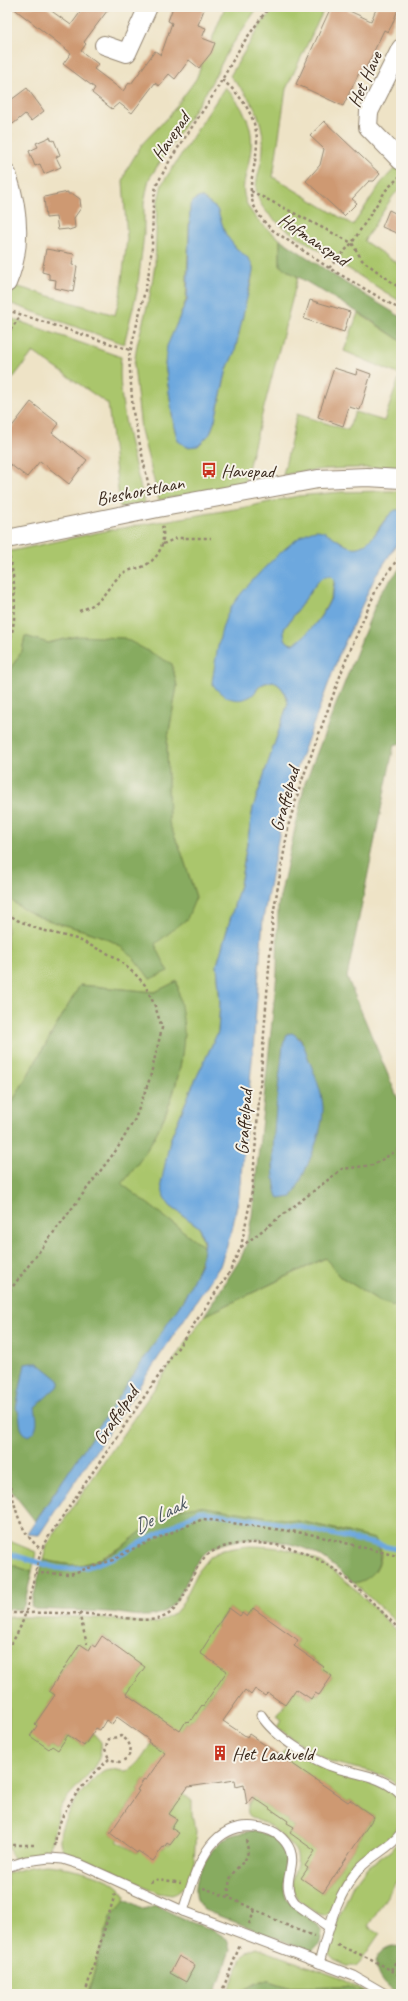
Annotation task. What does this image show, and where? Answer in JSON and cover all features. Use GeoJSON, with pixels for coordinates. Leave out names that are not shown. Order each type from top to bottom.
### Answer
{"type":"FeatureCollection","features":[{"type":"Feature","properties":{"kind":"street"},"geometry":{"type":"LineString","coordinates":[[104,45],[127,53],[148,7]]}},
{"type":"Feature","properties":{"kind":"street","name":"Het Have"},"geometry":{"type":"LineString","coordinates":[[401,48],[369,112],[368,128],[401,161]]}},
{"type":"Feature","properties":{"kind":"street"},"geometry":{"type":"LineString","coordinates":[[7,174],[12,190],[17,222],[16,251],[7,283]]}},
{"type":"Feature","properties":{"kind":"street","name":"Bieshorstlaan"},"geometry":{"type":"LineString","coordinates":[[8,546],[156,508],[318,479],[367,477],[401,479]]}},
{"type":"Feature","properties":{"kind":"lane"},"geometry":{"type":"LineString","coordinates":[[261,1715],[275,1730],[315,1759],[335,1768],[378,1779],[387,1783],[401,1795]]}},
{"type":"Feature","properties":{"kind":"lane"},"geometry":{"type":"LineString","coordinates":[[183,1911],[203,1855],[218,1838],[235,1829],[244,1827],[266,1828],[283,1839],[291,1854],[291,1865],[287,1887],[291,1898],[295,1903],[329,1927]]}},
{"type":"Feature","properties":{"kind":"lane"},"geometry":{"type":"LineString","coordinates":[[319,1962],[329,1927],[342,1896],[354,1874],[367,1861],[393,1842],[401,1833]]}},
{"type":"Feature","properties":{"kind":"lane"},"geometry":{"type":"LineString","coordinates":[[7,1867],[37,1859],[54,1858],[82,1865],[119,1880],[183,1911],[354,1976],[385,1994]]}},
{"type":"Feature","properties":{"kind":"path","name":"Havepad"},"geometry":{"type":"LineString","coordinates":[[163,544],[162,526],[156,508],[133,412],[129,365],[130,350],[148,278],[152,248],[153,204],[156,186],[164,170],[204,111],[241,46],[269,7]]}},
{"type":"Feature","properties":{"kind":"path","name":"Hofmanspad"},"geometry":{"type":"LineString","coordinates":[[222,80],[236,92],[244,103],[254,126],[257,143],[251,175],[251,191],[254,206],[264,222],[329,268],[401,310]]}},
{"type":"Feature","properties":{"kind":"path"},"geometry":{"type":"LineString","coordinates":[[329,268],[352,243],[386,190],[401,175]]}},
{"type":"Feature","properties":{"kind":"path"},"geometry":{"type":"LineString","coordinates":[[251,191],[352,243],[362,260],[401,289]]}},
{"type":"Feature","properties":{"kind":"path"},"geometry":{"type":"LineString","coordinates":[[7,310],[130,350]]}},
{"type":"Feature","properties":{"kind":"path"},"geometry":{"type":"LineString","coordinates":[[7,335],[22,315]]}},
{"type":"Feature","properties":{"kind":"path"},"geometry":{"type":"LineString","coordinates":[[79,611],[91,607],[104,596],[110,586],[123,573],[144,566],[159,553],[163,544],[177,538],[211,538]]}},
{"type":"Feature","properties":{"kind":"path"},"geometry":{"type":"LineString","coordinates":[[7,649],[10,641],[14,614],[14,574],[8,546]]}},
{"type":"Feature","properties":{"kind":"path","name":"Graffelpad"},"geometry":{"type":"LineString","coordinates":[[7,1649],[18,1635],[26,1613],[39,1556],[42,1550],[56,1526],[229,1273],[241,1247],[252,1192],[273,915],[289,823],[301,783],[349,653],[376,590],[401,554]]}},
{"type":"Feature","properties":{"kind":"path"},"geometry":{"type":"LineString","coordinates":[[7,913],[17,920],[38,929],[77,939],[115,957],[136,974],[145,985],[155,1006],[162,1028],[150,1078],[135,1119],[117,1149],[7,1294]]}},
{"type":"Feature","properties":{"kind":"path"},"geometry":{"type":"LineString","coordinates":[[241,1247],[342,1170],[373,1165],[401,1148]]}},
{"type":"Feature","properties":{"kind":"path"},"geometry":{"type":"LineString","coordinates":[[7,1333],[7,1377]]}},
{"type":"Feature","properties":{"kind":"path"},"geometry":{"type":"LineString","coordinates":[[7,1475],[20,1525],[30,1541],[42,1550]]}},
{"type":"Feature","properties":{"kind":"path"},"geometry":{"type":"LineString","coordinates":[[35,1573],[70,1574],[113,1560],[128,1551],[203,1519],[310,1534],[401,1557]]}},
{"type":"Feature","properties":{"kind":"path"},"geometry":{"type":"LineString","coordinates":[[7,1612],[79,1613],[147,1619],[161,1618],[168,1614],[178,1604],[199,1565],[208,1554],[233,1545],[258,1543],[291,1547],[322,1560],[365,1596],[401,1631]]}},
{"type":"Feature","properties":{"kind":"path"},"geometry":{"type":"LineString","coordinates":[[79,1613],[87,1644]]}},
{"type":"Feature","properties":{"kind":"path"},"geometry":{"type":"LineString","coordinates":[[121,1736],[127,1739],[131,1751],[129,1757],[119,1762],[109,1759],[105,1749],[110,1739],[121,1736]]}},
{"type":"Feature","properties":{"kind":"path"},"geometry":{"type":"LineString","coordinates":[[49,1847],[55,1848],[60,1822],[70,1802],[109,1759]]}},
{"type":"Feature","properties":{"kind":"path"},"geometry":{"type":"LineString","coordinates":[[229,1897],[230,1880],[232,1874],[242,1865],[248,1853],[244,1827]]}},
{"type":"Feature","properties":{"kind":"path"},"geometry":{"type":"LineString","coordinates":[[7,1845],[43,1845]]}},
{"type":"Feature","properties":{"kind":"path"},"geometry":{"type":"LineString","coordinates":[[85,1994],[119,1880]]}},
{"type":"Feature","properties":{"kind":"path"},"geometry":{"type":"LineString","coordinates":[[221,1994],[244,1935]]}},
{"type":"Feature","properties":{"kind":"path"},"geometry":{"type":"LineString","coordinates":[[391,1970],[401,1953]]}},
{"type":"Feature","properties":{"kind":"green space"},"geometry":{"type":"Polygon","coordinates":[[[225,7],[258,7],[228,51],[208,89],[149,179],[144,203],[144,234],[137,292],[124,344],[9,303],[15,286],[115,315],[120,296],[127,239],[123,181],[127,169],[142,144],[169,116],[196,79],[225,7]]]}},
{"type":"Feature","properties":{"kind":"green space"},"geometry":{"type":"Polygon","coordinates":[[[276,7],[325,7],[286,89],[273,177],[353,225],[381,183],[399,164],[401,166],[401,188],[393,196],[364,241],[401,266],[401,302],[287,230],[270,216],[261,204],[257,193],[256,183],[263,147],[262,131],[255,108],[241,88],[230,76],[261,24],[276,7]]]}},
{"type":"Feature","properties":{"kind":"green space"},"geometry":{"type":"Polygon","coordinates":[[[225,87],[242,109],[250,127],[251,147],[244,183],[244,192],[249,208],[260,222],[280,239],[280,266],[298,277],[244,484],[159,500],[141,430],[134,365],[137,345],[150,295],[155,265],[157,205],[162,184],[225,87]],[[201,197],[190,206],[186,300],[168,346],[165,364],[174,427],[178,441],[210,434],[215,420],[227,369],[235,351],[242,314],[251,284],[253,267],[249,259],[236,248],[226,236],[217,209],[201,197]]]}},
{"type":"Feature","properties":{"kind":"green space"},"geometry":{"type":"Polygon","coordinates":[[[280,239],[347,284],[401,317],[401,341],[369,319],[280,266],[280,239]]]}},
{"type":"Feature","properties":{"kind":"green space"},"geometry":{"type":"Polygon","coordinates":[[[358,313],[401,341],[401,469],[342,468],[312,470],[283,475],[297,414],[348,430],[355,412],[384,421],[400,375],[344,351],[358,313]]]}},
{"type":"Feature","properties":{"kind":"green space"},"geometry":{"type":"Polygon","coordinates":[[[7,317],[121,357],[120,373],[123,410],[131,450],[145,503],[120,507],[108,404],[33,352],[7,386],[7,317]]]}},
{"type":"Feature","properties":{"kind":"green space"},"geometry":{"type":"Polygon","coordinates":[[[401,491],[401,510],[388,516],[369,541],[362,546],[352,548],[340,541],[308,533],[272,562],[255,578],[240,596],[251,696],[262,684],[273,681],[283,690],[288,703],[253,808],[240,885],[217,965],[220,1003],[218,1032],[192,1087],[170,1140],[170,1206],[199,1227],[204,1247],[121,1184],[142,1157],[160,1127],[178,1078],[182,1052],[182,1032],[177,982],[155,992],[80,985],[7,1111],[7,896],[28,912],[53,922],[93,933],[119,945],[141,967],[150,979],[154,944],[170,932],[196,897],[182,854],[169,824],[167,743],[177,686],[172,664],[77,636],[48,643],[25,636],[22,651],[7,674],[7,552],[110,530],[241,508],[298,496],[341,492],[401,491]]]}},
{"type":"Feature","properties":{"kind":"green space"},"geometry":{"type":"Polygon","coordinates":[[[401,567],[401,743],[394,745],[347,977],[398,1099],[401,1098],[401,1308],[381,1302],[341,1277],[325,1258],[204,1316],[241,1258],[246,1245],[252,1216],[277,973],[278,906],[305,783],[380,593],[401,567]],[[300,1037],[283,1045],[273,1167],[315,1142],[321,1122],[310,1063],[300,1037]]]}},
{"type":"Feature","properties":{"kind":"green space"},"geometry":{"type":"Polygon","coordinates":[[[325,576],[331,576],[334,579],[334,587],[327,606],[315,624],[301,640],[294,645],[289,643],[284,635],[284,629],[318,581],[325,576]]]}},
{"type":"Feature","properties":{"kind":"green space"},"geometry":{"type":"Polygon","coordinates":[[[25,636],[48,643],[77,636],[124,638],[172,664],[177,686],[167,743],[169,823],[182,854],[196,897],[187,919],[155,944],[168,971],[150,979],[141,967],[119,945],[93,933],[54,922],[28,912],[7,896],[7,674],[22,651],[25,636]]]}},
{"type":"Feature","properties":{"kind":"green space"},"geometry":{"type":"Polygon","coordinates":[[[177,981],[184,1033],[182,1054],[173,1094],[156,1133],[146,1151],[122,1184],[204,1247],[201,1261],[190,1288],[175,1313],[35,1521],[7,1485],[7,1111],[80,985],[155,992],[177,981]]]}},
{"type":"Feature","properties":{"kind":"green space"},"geometry":{"type":"Polygon","coordinates":[[[326,1258],[341,1277],[381,1302],[401,1308],[401,1627],[354,1583],[372,1573],[377,1566],[381,1557],[380,1546],[348,1532],[304,1522],[251,1515],[145,1529],[123,1546],[98,1560],[77,1566],[43,1560],[47,1545],[204,1316],[326,1258]]]}},
{"type":"Feature","properties":{"kind":"green space"},"geometry":{"type":"Polygon","coordinates":[[[199,1506],[304,1522],[375,1539],[380,1553],[377,1567],[368,1578],[354,1583],[334,1566],[313,1552],[285,1543],[252,1539],[220,1545],[207,1552],[193,1568],[174,1604],[168,1609],[155,1615],[142,1616],[110,1612],[35,1609],[31,1607],[43,1560],[76,1565],[102,1559],[124,1545],[155,1520],[182,1508],[199,1506]]]}},
{"type":"Feature","properties":{"kind":"green space"},"geometry":{"type":"Polygon","coordinates":[[[7,1540],[36,1552],[32,1572],[7,1563],[7,1540]]]}},
{"type":"Feature","properties":{"kind":"green space"},"geometry":{"type":"Polygon","coordinates":[[[246,1546],[270,1547],[287,1550],[303,1554],[322,1563],[358,1592],[401,1636],[401,1789],[394,1782],[376,1773],[327,1760],[307,1749],[277,1727],[282,1720],[277,1716],[296,1689],[311,1699],[315,1693],[319,1695],[332,1676],[322,1669],[323,1666],[294,1646],[298,1640],[253,1608],[247,1617],[242,1613],[240,1616],[229,1608],[216,1626],[218,1628],[228,1670],[192,1720],[191,1719],[188,1723],[186,1721],[178,1735],[162,1719],[125,1693],[145,1667],[119,1651],[121,1648],[103,1636],[95,1647],[92,1645],[89,1650],[80,1644],[49,1690],[55,1695],[35,1724],[49,1749],[52,1746],[58,1750],[68,1735],[84,1746],[93,1733],[101,1742],[98,1760],[88,1775],[68,1796],[63,1804],[48,1852],[13,1859],[7,1844],[9,1698],[7,1617],[82,1617],[157,1623],[174,1614],[181,1606],[198,1572],[211,1556],[223,1550],[246,1546]]]}},
{"type":"Feature","properties":{"kind":"green space"},"geometry":{"type":"Polygon","coordinates":[[[7,1563],[32,1572],[24,1605],[21,1609],[7,1609],[7,1563]]]}},
{"type":"Feature","properties":{"kind":"green space"},"geometry":{"type":"Polygon","coordinates":[[[151,1744],[168,1755],[146,1780],[144,1779],[137,1790],[139,1791],[110,1833],[119,1839],[117,1841],[137,1853],[138,1851],[164,1848],[167,1843],[170,1845],[178,1833],[171,1828],[177,1819],[169,1814],[183,1793],[192,1801],[192,1815],[196,1831],[194,1863],[187,1885],[172,1895],[158,1893],[106,1867],[68,1855],[61,1847],[60,1836],[63,1824],[69,1811],[87,1786],[107,1769],[122,1771],[129,1770],[135,1766],[151,1744]]]}},
{"type":"Feature","properties":{"kind":"green space"},"geometry":{"type":"Polygon","coordinates":[[[288,1746],[320,1766],[359,1777],[383,1786],[392,1792],[399,1800],[401,1818],[398,1829],[389,1840],[357,1864],[348,1877],[333,1906],[325,1915],[315,1912],[297,1898],[293,1891],[292,1884],[297,1864],[295,1850],[270,1826],[248,1814],[249,1804],[253,1797],[288,1821],[287,1823],[294,1827],[290,1833],[317,1852],[305,1866],[323,1893],[374,1817],[350,1800],[348,1802],[281,1757],[288,1746]]]}},
{"type":"Feature","properties":{"kind":"green space"},"geometry":{"type":"Polygon","coordinates":[[[251,1831],[270,1836],[285,1849],[287,1863],[284,1890],[287,1900],[318,1925],[322,1932],[320,1943],[313,1950],[309,1951],[204,1910],[198,1902],[196,1884],[203,1864],[209,1855],[224,1839],[235,1834],[251,1831]]]}},
{"type":"Feature","properties":{"kind":"green space"},"geometry":{"type":"Polygon","coordinates":[[[401,1839],[401,1874],[368,1926],[380,1933],[356,1966],[347,1966],[334,1960],[329,1955],[328,1947],[334,1928],[353,1885],[365,1869],[390,1851],[401,1839]]]}},
{"type":"Feature","properties":{"kind":"green space"},"geometry":{"type":"Polygon","coordinates":[[[45,1865],[64,1867],[101,1877],[120,1888],[125,1895],[123,1904],[110,1917],[88,1994],[7,1994],[7,1874],[30,1867],[45,1865]]]}},
{"type":"Feature","properties":{"kind":"green space"},"geometry":{"type":"Polygon","coordinates":[[[125,1899],[144,1909],[155,1905],[188,1921],[215,1931],[227,1939],[230,1950],[215,1994],[88,1994],[110,1917],[125,1899]]]}},
{"type":"Feature","properties":{"kind":"green space"},"geometry":{"type":"Polygon","coordinates":[[[392,1946],[401,1947],[401,1959],[399,1962],[401,1963],[401,1994],[386,1986],[380,1979],[377,1971],[376,1963],[378,1956],[383,1950],[392,1946]]]}},
{"type":"Feature","properties":{"kind":"green space"},"geometry":{"type":"Polygon","coordinates":[[[257,1948],[343,1979],[371,1994],[347,1986],[288,1987],[270,1981],[261,1981],[243,1990],[241,1994],[227,1994],[243,1956],[247,1952],[257,1948]]]}},
{"type":"Feature","properties":{"kind":"green space"},"geometry":{"type":"Polygon","coordinates":[[[261,1981],[270,1981],[288,1987],[347,1986],[370,1994],[241,1994],[243,1990],[261,1981]]]}},
{"type":"Feature","properties":{"kind":"water"},"geometry":{"type":"Polygon","coordinates":[[[201,197],[217,209],[226,235],[236,248],[249,259],[253,267],[253,272],[235,351],[227,369],[215,420],[210,434],[198,446],[187,447],[178,441],[174,427],[165,364],[167,346],[187,300],[190,206],[195,199],[201,197]]]}},
{"type":"Feature","properties":{"kind":"water"},"geometry":{"type":"Polygon","coordinates":[[[395,510],[401,510],[401,538],[375,577],[339,655],[286,798],[263,919],[253,1050],[239,1196],[232,1230],[220,1266],[39,1535],[27,1534],[184,1299],[201,1263],[204,1242],[199,1227],[170,1206],[164,1197],[161,1184],[170,1140],[192,1087],[218,1032],[220,1003],[217,965],[240,885],[253,808],[288,703],[283,690],[273,681],[261,685],[251,696],[239,700],[228,698],[215,687],[212,682],[218,644],[223,625],[236,600],[256,576],[296,540],[307,533],[316,530],[328,534],[345,545],[357,547],[368,542],[372,538],[390,514],[395,510]],[[326,576],[318,581],[284,629],[285,637],[289,643],[294,644],[301,639],[322,615],[334,587],[334,579],[331,576],[326,576]]]}},
{"type":"Feature","properties":{"kind":"water"},"geometry":{"type":"Polygon","coordinates":[[[292,1033],[299,1038],[303,1045],[320,1089],[323,1107],[317,1141],[302,1177],[292,1197],[279,1199],[275,1186],[273,1147],[283,1045],[287,1034],[292,1033]]]}},
{"type":"Feature","properties":{"kind":"water"},"geometry":{"type":"Polygon","coordinates":[[[38,1363],[59,1380],[59,1385],[35,1407],[37,1423],[32,1433],[28,1436],[22,1430],[16,1408],[25,1364],[38,1363]]]}},
{"type":"Feature","properties":{"kind":"building"},"geometry":{"type":"Polygon","coordinates":[[[12,7],[46,7],[71,25],[84,7],[110,7],[84,42],[86,44],[81,51],[98,64],[94,69],[123,91],[129,83],[131,84],[155,51],[161,55],[172,23],[168,21],[173,7],[205,7],[198,25],[206,28],[202,38],[215,43],[211,53],[199,68],[189,60],[175,79],[169,74],[159,86],[155,83],[132,113],[119,103],[112,109],[92,93],[95,88],[63,64],[71,53],[12,7]]]}},
{"type":"Feature","properties":{"kind":"building"},"geometry":{"type":"Polygon","coordinates":[[[331,7],[341,7],[371,21],[377,7],[399,7],[392,25],[388,32],[384,30],[366,68],[362,67],[343,106],[296,84],[331,7]]]}},
{"type":"Feature","properties":{"kind":"building"},"geometry":{"type":"Polygon","coordinates":[[[27,88],[44,111],[31,121],[25,114],[13,124],[7,116],[7,103],[27,88]]]}},
{"type":"Feature","properties":{"kind":"building"},"geometry":{"type":"Polygon","coordinates":[[[324,121],[380,174],[374,181],[369,181],[352,199],[357,203],[344,216],[306,181],[320,165],[324,149],[310,136],[324,121]]]}},
{"type":"Feature","properties":{"kind":"building"},"geometry":{"type":"Polygon","coordinates":[[[50,137],[52,141],[54,140],[60,155],[56,157],[61,167],[44,174],[40,164],[35,166],[29,151],[38,147],[36,143],[50,137]]]}},
{"type":"Feature","properties":{"kind":"building"},"geometry":{"type":"Polygon","coordinates":[[[68,192],[68,194],[73,194],[80,199],[81,208],[74,218],[75,228],[69,230],[58,230],[56,217],[46,218],[44,197],[68,192]]]}},
{"type":"Feature","properties":{"kind":"building"},"geometry":{"type":"Polygon","coordinates":[[[389,210],[401,216],[401,235],[382,227],[389,210]]]}},
{"type":"Feature","properties":{"kind":"building"},"geometry":{"type":"Polygon","coordinates":[[[46,249],[74,254],[72,265],[77,266],[73,292],[55,288],[56,280],[49,279],[49,274],[42,272],[46,249]]]}},
{"type":"Feature","properties":{"kind":"building"},"geometry":{"type":"Polygon","coordinates":[[[310,300],[350,312],[344,332],[304,319],[310,300]]]}},
{"type":"Feature","properties":{"kind":"building"},"geometry":{"type":"Polygon","coordinates":[[[334,368],[356,375],[357,369],[371,374],[360,410],[349,407],[343,426],[318,417],[334,368]]]}},
{"type":"Feature","properties":{"kind":"building"},"geometry":{"type":"Polygon","coordinates":[[[31,402],[59,424],[52,433],[87,460],[69,484],[40,461],[27,477],[7,462],[7,433],[31,402]]]}},
{"type":"Feature","properties":{"kind":"building","name":"Het Laakveld"},"geometry":{"type":"Polygon","coordinates":[[[229,1608],[240,1616],[242,1613],[247,1617],[253,1608],[298,1640],[294,1646],[324,1667],[322,1669],[332,1676],[319,1695],[315,1693],[311,1699],[296,1689],[285,1705],[268,1693],[265,1696],[255,1689],[251,1695],[245,1690],[223,1721],[247,1737],[249,1734],[348,1802],[350,1800],[374,1817],[323,1893],[301,1878],[308,1868],[305,1866],[315,1851],[290,1833],[294,1827],[287,1823],[288,1821],[253,1797],[247,1805],[244,1785],[236,1787],[235,1780],[188,1787],[169,1814],[177,1819],[171,1828],[179,1833],[170,1845],[167,1843],[164,1848],[163,1847],[153,1861],[138,1851],[137,1853],[110,1833],[139,1791],[137,1790],[144,1779],[146,1780],[165,1753],[148,1742],[149,1740],[117,1717],[112,1724],[106,1720],[100,1730],[96,1728],[84,1746],[68,1735],[58,1750],[52,1746],[49,1749],[30,1736],[37,1726],[35,1724],[55,1695],[49,1691],[80,1644],[89,1650],[92,1645],[95,1647],[102,1636],[145,1667],[126,1694],[180,1731],[186,1721],[188,1723],[191,1719],[192,1720],[202,1705],[203,1706],[227,1671],[200,1653],[229,1608]]]}},
{"type":"Feature","properties":{"kind":"building"},"geometry":{"type":"Polygon","coordinates":[[[179,1956],[195,1965],[186,1982],[170,1973],[179,1956]]]}},
{"type":"Feature","properties":{"kind":"waterway","name":"De Laak"},"geometry":{"type":"LineString","coordinates":[[7,1553],[57,1568],[67,1569],[88,1567],[113,1558],[200,1511],[296,1526],[401,1550]]}},
{"type":"Feature","properties":{"kind":"place","name":"Havepad"},"geometry":{"type":"Point","coordinates":[209,470]}},
{"type":"Feature","properties":{"kind":"place","name":"Het Laakveld"},"geometry":{"type":"Point","coordinates":[220,1753]}}]}
